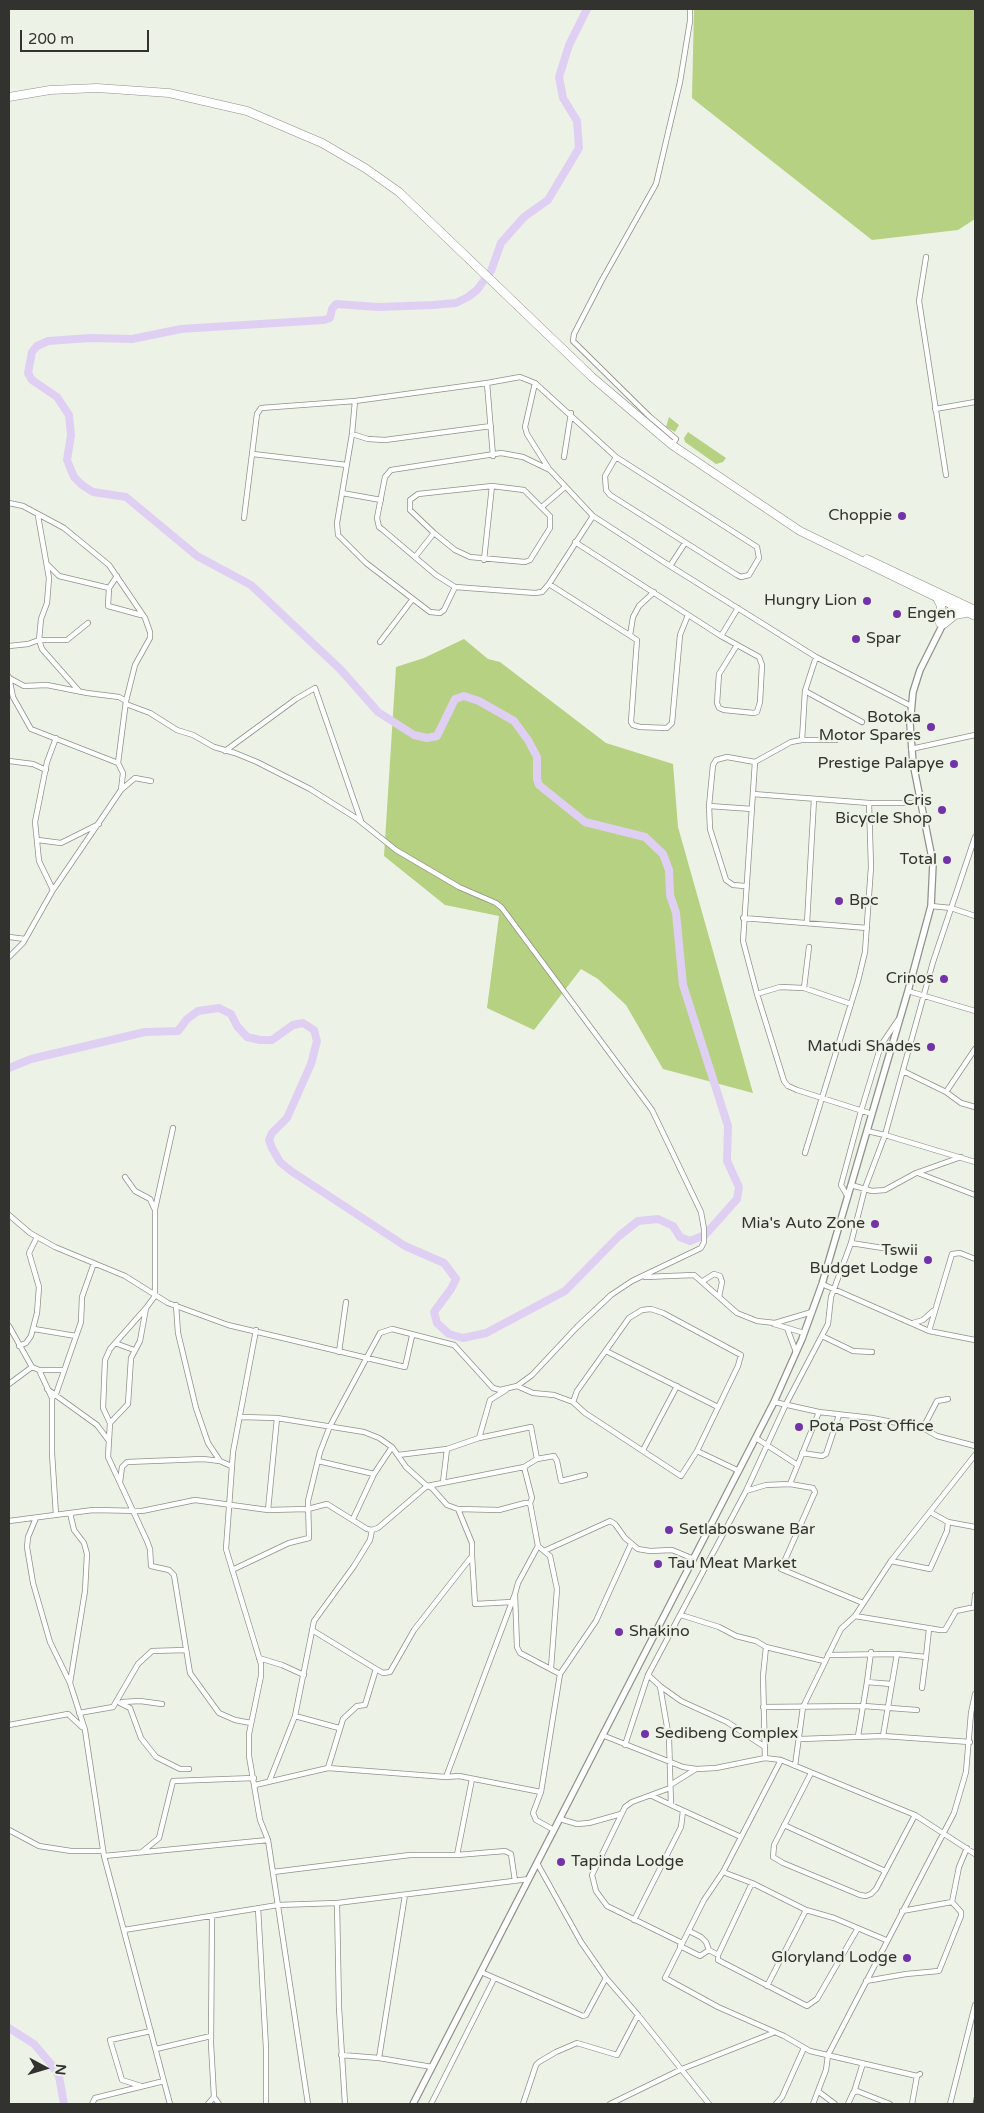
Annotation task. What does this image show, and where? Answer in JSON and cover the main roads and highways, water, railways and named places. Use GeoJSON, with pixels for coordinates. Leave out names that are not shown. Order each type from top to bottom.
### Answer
{"type":"FeatureCollection","features":[{"type":"Feature","properties":{"kind":"highway"},"geometry":{"type":"LineString","coordinates":[[9,97],[29,93],[74,89],[142,89],[190,96],[247,111],[322,143],[379,177],[422,212],[496,286],[606,390],[672,445],[791,523],[973,613]]}},
{"type":"Feature","properties":{"kind":"highway"},"geometry":{"type":"LineString","coordinates":[[791,523],[800,531],[827,545],[937,598],[952,602]]}},
{"type":"Feature","properties":{"kind":"highway"},"geometry":{"type":"LineString","coordinates":[[937,598],[941,606],[941,625],[956,614],[973,613]]}},
{"type":"Feature","properties":{"kind":"waterway"},"geometry":{"type":"LineString","coordinates":[[9,1068],[31,1059],[145,1032],[178,1031],[187,1019],[198,1011],[219,1008],[231,1014],[237,1026],[247,1037],[260,1040],[272,1040],[293,1025],[303,1023],[314,1030],[317,1041],[311,1064],[287,1118],[272,1133],[269,1140],[272,1148],[280,1162],[291,1171],[405,1246],[444,1263],[456,1279],[434,1312],[437,1323],[449,1334],[463,1338],[486,1333],[565,1291],[619,1236],[638,1221],[658,1219],[673,1226],[680,1237],[690,1241],[705,1235],[737,1199],[739,1187],[727,1161],[728,1126],[683,985],[676,913],[670,895],[669,870],[663,854],[645,837],[585,822],[539,785],[537,779],[537,757],[528,740],[514,721],[479,701],[464,696],[455,699],[437,736],[427,738],[414,735],[378,712],[341,670],[251,585],[197,556],[126,497],[93,492],[82,485],[74,477],[67,460],[71,435],[69,415],[57,397],[32,380],[28,373],[32,352],[37,346],[48,341],[90,338],[132,339],[181,329],[324,320],[330,318],[332,309],[336,304],[378,307],[433,305],[456,303],[468,297],[477,290],[491,271],[501,243],[524,217],[548,200],[579,148],[577,121],[563,98],[559,77],[569,45],[587,9]]}},
{"type":"Feature","properties":{"kind":"waterway"},"geometry":{"type":"LineString","coordinates":[[9,2028],[34,2044],[51,2064],[59,2076],[64,2104]]}},
{"type":"Feature","properties":{"kind":"railway"},"geometry":{"type":"LineString","coordinates":[[973,2104],[975,2094]]}},
{"type":"Feature","properties":{"kind":"place","name":"Choppie"},"geometry":{"type":"Point","coordinates":[902,516]}},
{"type":"Feature","properties":{"kind":"place","name":"Hungry Lion"},"geometry":{"type":"Point","coordinates":[867,601]}},
{"type":"Feature","properties":{"kind":"place","name":"Engen"},"geometry":{"type":"Point","coordinates":[897,614]}},
{"type":"Feature","properties":{"kind":"place","name":"Spar"},"geometry":{"type":"Point","coordinates":[856,639]}},
{"type":"Feature","properties":{"kind":"place","name":"Botoka Motor Spares"},"geometry":{"type":"Point","coordinates":[931,727]}},
{"type":"Feature","properties":{"kind":"place","name":"Prestige Palapye"},"geometry":{"type":"Point","coordinates":[954,764]}},
{"type":"Feature","properties":{"kind":"place","name":"Cris Bicycle Shop"},"geometry":{"type":"Point","coordinates":[942,810]}},
{"type":"Feature","properties":{"kind":"place","name":"Total"},"geometry":{"type":"Point","coordinates":[947,860]}},
{"type":"Feature","properties":{"kind":"place","name":"Bpc"},"geometry":{"type":"Point","coordinates":[839,901]}},
{"type":"Feature","properties":{"kind":"place","name":"Crinos"},"geometry":{"type":"Point","coordinates":[944,979]}},
{"type":"Feature","properties":{"kind":"place","name":"Matudi Shades"},"geometry":{"type":"Point","coordinates":[931,1047]}},
{"type":"Feature","properties":{"kind":"place","name":"Mia's Auto Zone"},"geometry":{"type":"Point","coordinates":[875,1224]}},
{"type":"Feature","properties":{"kind":"place","name":"Tswii Budget Lodge"},"geometry":{"type":"Point","coordinates":[928,1260]}},
{"type":"Feature","properties":{"kind":"place","name":"Pota Post Office"},"geometry":{"type":"Point","coordinates":[799,1427]}},
{"type":"Feature","properties":{"kind":"place","name":"Setlaboswane Bar"},"geometry":{"type":"Point","coordinates":[669,1530]}},
{"type":"Feature","properties":{"kind":"place","name":"Tau Meat Market"},"geometry":{"type":"Point","coordinates":[658,1564]}},
{"type":"Feature","properties":{"kind":"place","name":"Shakino"},"geometry":{"type":"Point","coordinates":[619,1632]}},
{"type":"Feature","properties":{"kind":"place","name":"Sedibeng Complex"},"geometry":{"type":"Point","coordinates":[645,1734]}},
{"type":"Feature","properties":{"kind":"place","name":"Tapinda Lodge"},"geometry":{"type":"Point","coordinates":[561,1862]}},
{"type":"Feature","properties":{"kind":"place","name":"Gloryland Lodge"},"geometry":{"type":"Point","coordinates":[907,1958]}}]}
